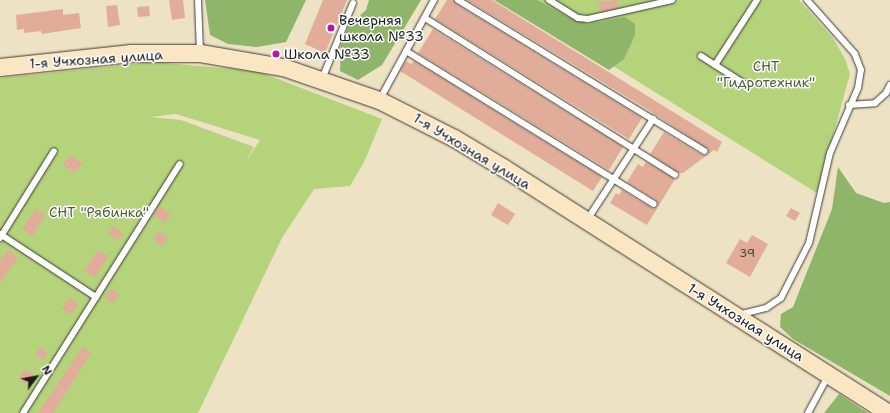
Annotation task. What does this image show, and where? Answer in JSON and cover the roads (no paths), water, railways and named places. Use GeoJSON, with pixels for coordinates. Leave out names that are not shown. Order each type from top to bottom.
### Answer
{"type":"FeatureCollection","features":[{"type":"Feature","properties":{"kind":"street","name":"1-я Учхозная улица"},"geometry":{"type":"LineString","coordinates":[[0,66],[130,53],[200,53],[272,65],[322,79],[379,100],[454,138],[829,374],[888,413]]}},
{"type":"Feature","properties":{"kind":"lane"},"geometry":{"type":"LineString","coordinates":[[198,0],[201,36],[200,53]]}},
{"type":"Feature","properties":{"kind":"lane"},"geometry":{"type":"LineString","coordinates":[[379,100],[434,0]]}},
{"type":"Feature","properties":{"kind":"lane"},"geometry":{"type":"LineString","coordinates":[[458,0],[704,151]]}},
{"type":"Feature","properties":{"kind":"lane"},"geometry":{"type":"LineString","coordinates":[[549,0],[578,18],[588,19],[672,0]]}},
{"type":"Feature","properties":{"kind":"lane"},"geometry":{"type":"LineString","coordinates":[[715,65],[757,0]]}},
{"type":"Feature","properties":{"kind":"lane"},"geometry":{"type":"LineString","coordinates":[[735,315],[766,308],[781,298],[809,243],[830,154],[849,105],[858,88],[861,70],[855,54],[807,0]]}},
{"type":"Feature","properties":{"kind":"lane"},"geometry":{"type":"LineString","coordinates":[[813,0],[818,12]]}},
{"type":"Feature","properties":{"kind":"lane"},"geometry":{"type":"LineString","coordinates":[[322,79],[353,3]]}},
{"type":"Feature","properties":{"kind":"lane"},"geometry":{"type":"LineString","coordinates":[[424,18],[675,175]]}},
{"type":"Feature","properties":{"kind":"lane"},"geometry":{"type":"LineString","coordinates":[[406,51],[654,204]]}},
{"type":"Feature","properties":{"kind":"lane"},"geometry":{"type":"LineString","coordinates":[[701,56],[745,84]]}},
{"type":"Feature","properties":{"kind":"lane"},"geometry":{"type":"LineString","coordinates":[[849,105],[875,103],[886,93],[890,85]]}},
{"type":"Feature","properties":{"kind":"lane"},"geometry":{"type":"LineString","coordinates":[[586,222],[615,180],[653,119]]}},
{"type":"Feature","properties":{"kind":"lane"},"geometry":{"type":"LineString","coordinates":[[54,151],[1,235],[96,297]]}},
{"type":"Feature","properties":{"kind":"lane"},"geometry":{"type":"LineString","coordinates":[[23,413],[180,164]]}},
{"type":"Feature","properties":{"kind":"lane"},"geometry":{"type":"LineString","coordinates":[[808,413],[829,374]]}},
{"type":"Feature","properties":{"kind":"place","name":"Вечерняя школа №33"},"geometry":{"type":"Point","coordinates":[331,28]}},
{"type":"Feature","properties":{"kind":"place","name":"Школа №33"},"geometry":{"type":"Point","coordinates":[276,54]}},
{"type":"Feature","properties":{"kind":"park label","name":"СНТ \"Гидротехник\""},"geometry":{"type":"Point","coordinates":[766,74]}},
{"type":"Feature","properties":{"kind":"park label","name":"СНТ \"Рябинка\""},"geometry":{"type":"Point","coordinates":[99,212]}}]}
